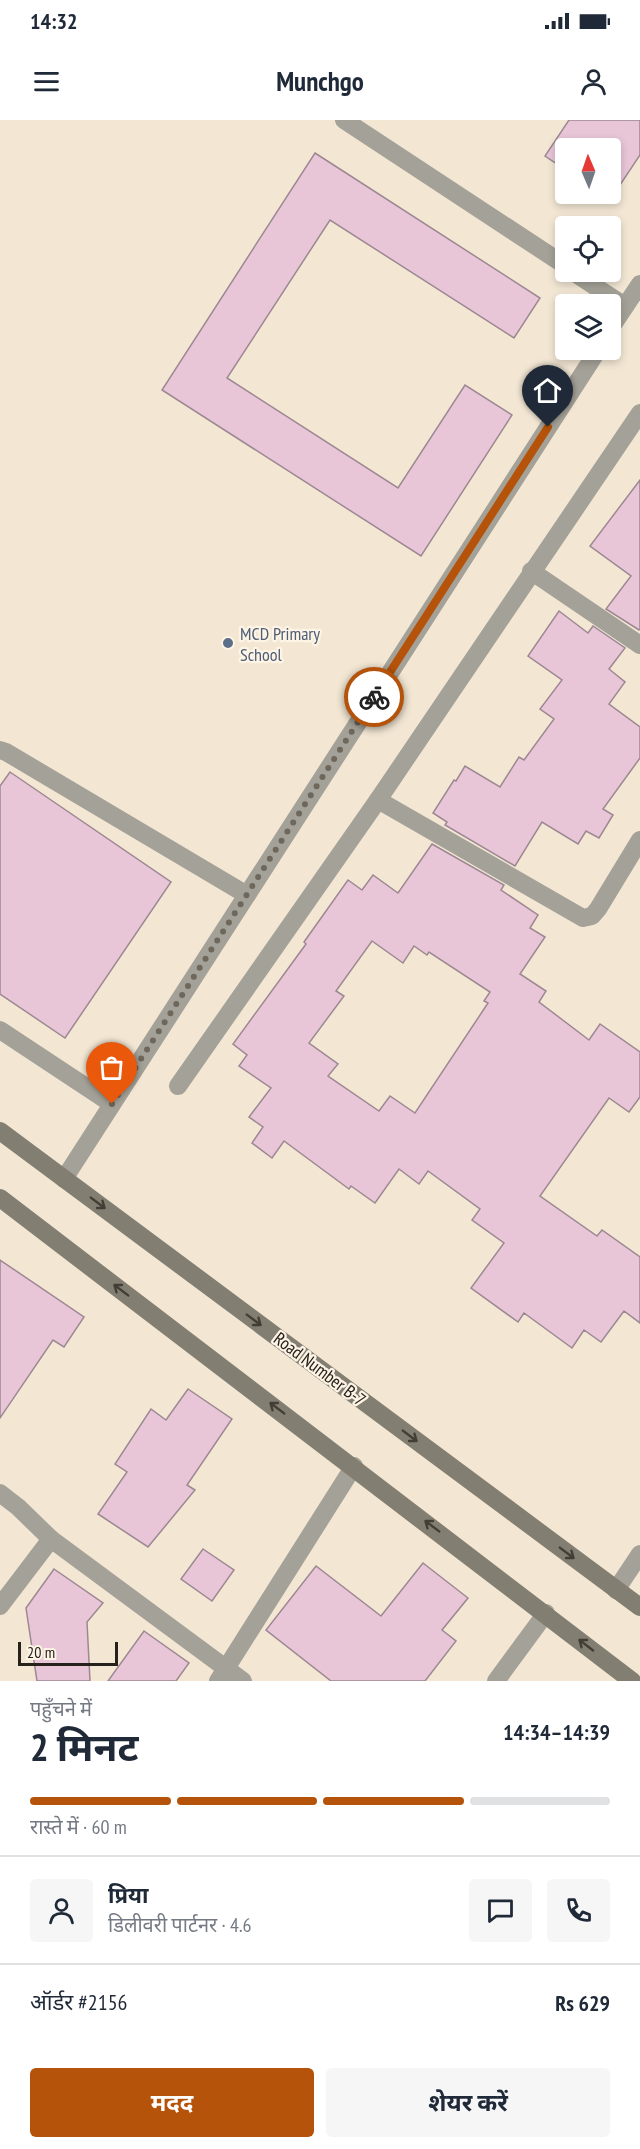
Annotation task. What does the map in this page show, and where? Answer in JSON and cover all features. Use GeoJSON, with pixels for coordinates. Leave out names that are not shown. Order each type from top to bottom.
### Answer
{"type":"FeatureCollection","features":[{"type":"Feature","properties":{"kind":"street"},"geometry":{"type":"LineString","coordinates":[[344,120],[555,260]]}},
{"type":"Feature","properties":{"kind":"street"},"geometry":{"type":"LineString","coordinates":[[589,282],[626,306]]}},
{"type":"Feature","properties":{"kind":"street"},"geometry":{"type":"LineString","coordinates":[[621,313],[640,284]]}},
{"type":"Feature","properties":{"kind":"street"},"geometry":{"type":"LineString","coordinates":[[64,1179],[592,360]]}},
{"type":"Feature","properties":{"kind":"street"},"geometry":{"type":"LineString","coordinates":[[178,1086],[378,800],[640,413]]}},
{"type":"Feature","properties":{"kind":"street"},"geometry":{"type":"LineString","coordinates":[[531,572],[640,645]]}},
{"type":"Feature","properties":{"kind":"street"},"geometry":{"type":"LineString","coordinates":[[0,750],[247,895]]}},
{"type":"Feature","properties":{"kind":"street"},"geometry":{"type":"LineString","coordinates":[[378,800],[583,918],[592,916],[598,909],[640,840]]}},
{"type":"Feature","properties":{"kind":"street"},"geometry":{"type":"LineString","coordinates":[[0,1030],[112,1104]]}},
{"type":"Feature","properties":{"kind":"street","name":"Road Number B-7"},"geometry":{"type":"LineString","coordinates":[[0,1131],[640,1607]]}},
{"type":"Feature","properties":{"kind":"street"},"geometry":{"type":"LineString","coordinates":[[0,1198],[546,1613],[624,1678]]}},
{"type":"Feature","properties":{"kind":"street"},"geometry":{"type":"LineString","coordinates":[[222,1675],[354,1467]]}},
{"type":"Feature","properties":{"kind":"street"},"geometry":{"type":"LineString","coordinates":[[0,1494],[18,1507],[51,1539],[222,1675],[243,1681]]}},
{"type":"Feature","properties":{"kind":"street"},"geometry":{"type":"LineString","coordinates":[[0,1606],[51,1539]]}},
{"type":"Feature","properties":{"kind":"street"},"geometry":{"type":"LineString","coordinates":[[616,1590],[640,1554]]}},
{"type":"Feature","properties":{"kind":"street"},"geometry":{"type":"LineString","coordinates":[[496,1681],[546,1613]]}},
{"type":"Feature","properties":{"kind":"building"},"geometry":{"type":"Polygon","coordinates":[[[569,120],[640,120],[640,155],[621,184],[621,138],[557,138],[569,120]]]}},
{"type":"Feature","properties":{"kind":"building"},"geometry":{"type":"Polygon","coordinates":[[[555,141],[555,163],[545,156],[555,141]]]}},
{"type":"Feature","properties":{"kind":"building"},"geometry":{"type":"Polygon","coordinates":[[[315,153],[540,298],[514,338],[330,220],[227,378],[398,488],[465,385],[512,415],[421,556],[162,390],[315,153]]]}},
{"type":"Feature","properties":{"kind":"building"},"geometry":{"type":"Polygon","coordinates":[[[640,480],[639,630],[606,609],[631,576],[590,546],[640,480]]]}},
{"type":"Feature","properties":{"kind":"building"},"geometry":{"type":"Polygon","coordinates":[[[559,611],[588,633],[593,626],[625,648],[609,669],[625,682],[609,704],[640,727],[640,758],[603,809],[613,815],[599,838],[586,831],[578,844],[542,822],[515,866],[445,825],[447,822],[433,813],[465,766],[500,787],[519,757],[524,760],[554,719],[540,709],[562,680],[528,656],[559,611]]]}},
{"type":"Feature","properties":{"kind":"building"},"geometry":{"type":"Polygon","coordinates":[[[10,772],[171,882],[65,1038],[0,994],[0,786],[10,772]]]}},
{"type":"Feature","properties":{"kind":"building"},"geometry":{"type":"Polygon","coordinates":[[[432,844],[504,885],[501,890],[538,915],[530,928],[545,937],[520,974],[546,991],[539,1002],[589,1040],[600,1024],[640,1052],[640,1097],[629,1112],[609,1098],[540,1196],[597,1236],[602,1230],[640,1257],[640,1323],[624,1311],[601,1342],[584,1330],[572,1348],[524,1313],[518,1322],[471,1288],[504,1243],[472,1220],[480,1209],[428,1171],[419,1184],[399,1169],[375,1203],[351,1186],[349,1189],[284,1141],[272,1158],[252,1143],[263,1127],[249,1117],[271,1088],[239,1066],[247,1055],[233,1044],[306,944],[304,942],[348,880],[362,890],[373,875],[398,893],[432,844]],[[372,941],[336,991],[344,996],[309,1043],[338,1064],[328,1076],[379,1111],[390,1096],[415,1113],[488,1003],[484,1001],[490,992],[429,952],[427,955],[414,946],[403,963],[372,941]]]}},
{"type":"Feature","properties":{"kind":"building"},"geometry":{"type":"Polygon","coordinates":[[[0,1260],[84,1317],[64,1347],[53,1340],[0,1418],[0,1260]]]}},
{"type":"Feature","properties":{"kind":"building"},"geometry":{"type":"Polygon","coordinates":[[[188,1389],[232,1419],[187,1485],[195,1490],[148,1547],[98,1514],[127,1472],[115,1464],[151,1409],[166,1420],[188,1389]]]}},
{"type":"Feature","properties":{"kind":"building"},"geometry":{"type":"Polygon","coordinates":[[[203,1549],[234,1570],[212,1601],[181,1579],[203,1549]]]}},
{"type":"Feature","properties":{"kind":"building"},"geometry":{"type":"Polygon","coordinates":[[[423,1563],[468,1598],[442,1630],[456,1641],[425,1681],[331,1681],[266,1630],[316,1566],[381,1616],[423,1563]]]}},
{"type":"Feature","properties":{"kind":"building"},"geometry":{"type":"Polygon","coordinates":[[[54,1569],[103,1603],[87,1622],[90,1681],[37,1681],[26,1608],[54,1569]]]}},
{"type":"Feature","properties":{"kind":"building"},"geometry":{"type":"Polygon","coordinates":[[[144,1631],[189,1663],[176,1681],[108,1681],[144,1631]]]}},
{"type":"Feature","properties":{"kind":"way so far"},"geometry":{"type":"LineString","coordinates":[[112,1104],[374,697]]}},
{"type":"Feature","properties":{"kind":"place","name":"MCD Primary School"},"geometry":{"type":"Point","coordinates":[228,643]}},
{"type":"Feature","properties":{"kind":"route"},"geometry":{"type":"LineString","coordinates":[[374,697],[548,427]]}}]}
